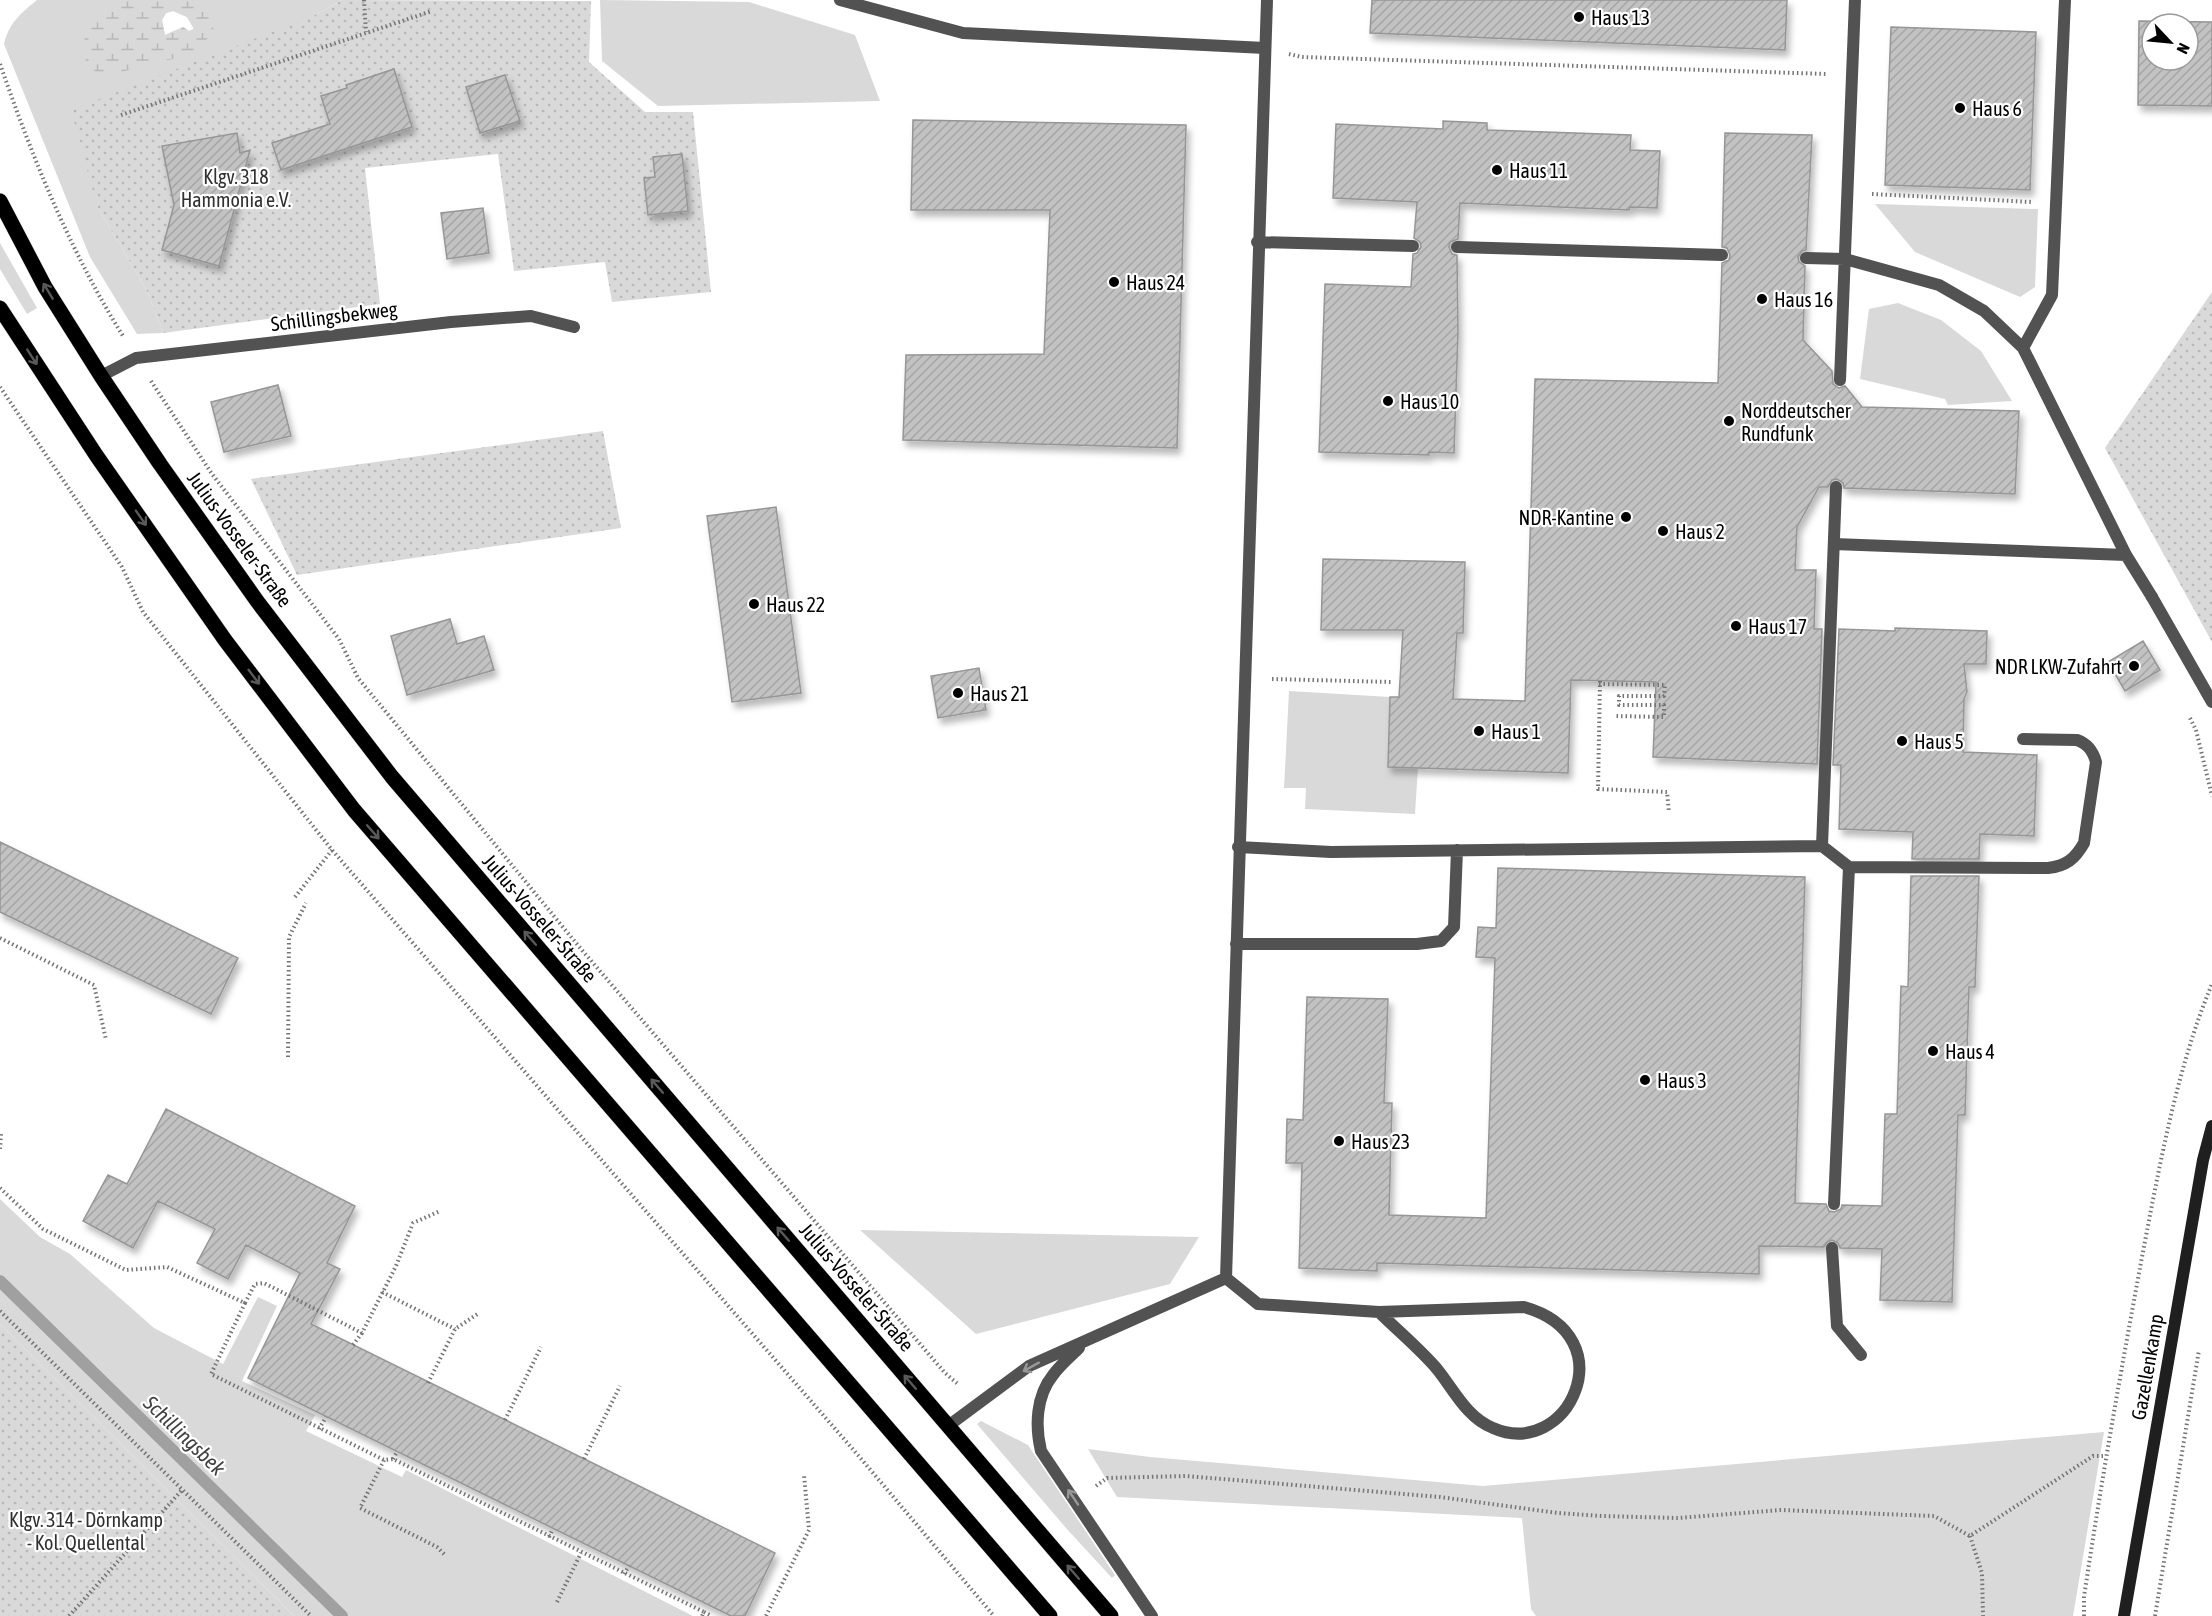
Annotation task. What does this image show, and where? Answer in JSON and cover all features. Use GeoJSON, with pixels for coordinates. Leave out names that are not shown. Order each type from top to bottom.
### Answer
{"type":"FeatureCollection","features":[{"type":"Feature","properties":{"kind":"main road","name":"Julius-Vosseler-Straße"},"geometry":{"type":"LineString","coordinates":[[0,201],[45,287],[160,464],[258,601],[392,777],[1112,1616]]}},
{"type":"Feature","properties":{"kind":"main road"},"geometry":{"type":"LineString","coordinates":[[0,308],[96,455],[218,630],[354,810],[1050,1616]]}},
{"type":"Feature","properties":{"kind":"street"},"geometry":{"type":"LineString","coordinates":[[840,0],[963,33],[1265,48]]}},
{"type":"Feature","properties":{"kind":"street"},"geometry":{"type":"LineString","coordinates":[[878,0],[901,17]]}},
{"type":"Feature","properties":{"kind":"street"},"geometry":{"type":"LineString","coordinates":[[1226,1278],[1266,0]]}},
{"type":"Feature","properties":{"kind":"street"},"geometry":{"type":"LineString","coordinates":[[1840,380],[1855,0]]}},
{"type":"Feature","properties":{"kind":"street"},"geometry":{"type":"LineString","coordinates":[[2023,348],[2052,295],[2065,0]]}},
{"type":"Feature","properties":{"kind":"street"},"geometry":{"type":"LineString","coordinates":[[1257,242],[1413,246]]}},
{"type":"Feature","properties":{"kind":"street"},"geometry":{"type":"LineString","coordinates":[[1457,248],[1722,255]]}},
{"type":"Feature","properties":{"kind":"street"},"geometry":{"type":"LineString","coordinates":[[1806,258],[1845,259],[1939,285],[1984,311],[2023,348],[2126,555],[2212,702]]}},
{"type":"Feature","properties":{"kind":"street","name":"Schillingsbekweg"},"geometry":{"type":"LineString","coordinates":[[101,376],[136,358],[451,322],[531,316],[574,327]]}},
{"type":"Feature","properties":{"kind":"street"},"geometry":{"type":"LineString","coordinates":[[1822,846],[1836,487]]}},
{"type":"Feature","properties":{"kind":"street"},"geometry":{"type":"LineString","coordinates":[[1834,544],[2126,555]]}},
{"type":"Feature","properties":{"kind":"street"},"geometry":{"type":"LineString","coordinates":[[1238,846],[1331,852],[1822,846],[1849,867],[2059,867],[2078,854],[2084,843],[2096,762],[2094,753],[2084,742],[2077,740],[2023,739]]}},
{"type":"Feature","properties":{"kind":"street"},"geometry":{"type":"LineString","coordinates":[[1236,944],[1418,944],[1441,941],[1454,927],[1457,850]]}},
{"type":"Feature","properties":{"kind":"street"},"geometry":{"type":"LineString","coordinates":[[1834,1204],[1849,867]]}},
{"type":"Feature","properties":{"kind":"street","name":"Gazellenkamp"},"geometry":{"type":"LineString","coordinates":[[2124,1616],[2203,1160],[2212,1126]]}},
{"type":"Feature","properties":{"kind":"street"},"geometry":{"type":"LineString","coordinates":[[1832,1248],[1837,1326],[1861,1355]]}},
{"type":"Feature","properties":{"kind":"street"},"geometry":{"type":"LineString","coordinates":[[948,1426],[1029,1366],[1226,1278]]}},
{"type":"Feature","properties":{"kind":"street"},"geometry":{"type":"LineString","coordinates":[[1226,1278],[1258,1304],[1379,1312],[1524,1307],[1543,1312],[1559,1323],[1571,1338],[1577,1353],[1580,1368],[1573,1398],[1565,1411],[1554,1421],[1541,1428],[1526,1433],[1510,1433],[1493,1429],[1472,1414],[1436,1368],[1379,1312]]}},
{"type":"Feature","properties":{"kind":"street"},"geometry":{"type":"LineString","coordinates":[[1084,1343],[1052,1375],[1039,1402],[1038,1437],[1041,1451],[1152,1616]]}},
{"type":"Feature","properties":{"kind":"path"},"geometry":{"type":"LineString","coordinates":[[364,0],[366,32]]}},
{"type":"Feature","properties":{"kind":"path"},"geometry":{"type":"LineString","coordinates":[[121,115],[432,11]]}},
{"type":"Feature","properties":{"kind":"path"},"geometry":{"type":"LineString","coordinates":[[1265,48],[1302,57],[1852,75]]}},
{"type":"Feature","properties":{"kind":"path"},"geometry":{"type":"LineString","coordinates":[[0,64],[21,125],[70,242],[109,314],[212,474],[339,639],[358,678],[581,949],[945,1372]]}},
{"type":"Feature","properties":{"kind":"path"},"geometry":{"type":"LineString","coordinates":[[1847,192],[2056,203]]}},
{"type":"Feature","properties":{"kind":"path"},"geometry":{"type":"LineString","coordinates":[[0,387],[122,567],[143,612],[332,850],[857,1454],[994,1616]]}},
{"type":"Feature","properties":{"kind":"path"},"geometry":{"type":"LineString","coordinates":[[1244,678],[1392,682]]}},
{"type":"Feature","properties":{"kind":"path"},"geometry":{"type":"LineString","coordinates":[[1614,716],[1664,717],[1664,705],[1619,705],[1618,696],[1664,696],[1665,685],[1600,683],[1598,789],[1667,792],[1669,812]]}},
{"type":"Feature","properties":{"kind":"path"},"geometry":{"type":"LineString","coordinates":[[295,897],[332,850]]}},
{"type":"Feature","properties":{"kind":"path"},"geometry":{"type":"LineString","coordinates":[[288,1057],[289,937],[306,903]]}},
{"type":"Feature","properties":{"kind":"path"},"geometry":{"type":"LineString","coordinates":[[0,938],[94,985],[106,1040]]}},
{"type":"Feature","properties":{"kind":"path"},"geometry":{"type":"LineString","coordinates":[[2085,1616],[2084,1597],[2105,1456],[2153,1200],[2180,1082],[2212,984]]}},
{"type":"Feature","properties":{"kind":"path"},"geometry":{"type":"LineString","coordinates":[[0,1149],[1,1133]]}},
{"type":"Feature","properties":{"kind":"path"},"geometry":{"type":"LineString","coordinates":[[0,1188],[43,1229],[126,1269],[167,1267],[245,1303]]}},
{"type":"Feature","properties":{"kind":"path"},"geometry":{"type":"LineString","coordinates":[[353,1346],[396,1266],[413,1223],[440,1211]]}},
{"type":"Feature","properties":{"kind":"path"},"geometry":{"type":"LineString","coordinates":[[362,1333],[264,1283],[255,1284],[211,1374],[384,1460],[393,1459],[707,1614],[711,1606]]}},
{"type":"Feature","properties":{"kind":"path"},"geometry":{"type":"LineString","coordinates":[[382,1292],[455,1329]]}},
{"type":"Feature","properties":{"kind":"path"},"geometry":{"type":"LineString","coordinates":[[0,1311],[311,1616]]}},
{"type":"Feature","properties":{"kind":"path"},"geometry":{"type":"LineString","coordinates":[[429,1383],[455,1329],[479,1313]]}},
{"type":"Feature","properties":{"kind":"path"},"geometry":{"type":"LineString","coordinates":[[2155,1616],[2200,1345]]}},
{"type":"Feature","properties":{"kind":"path"},"geometry":{"type":"LineString","coordinates":[[505,1420],[541,1347]]}},
{"type":"Feature","properties":{"kind":"path"},"geometry":{"type":"LineString","coordinates":[[584,1459],[620,1386]]}},
{"type":"Feature","properties":{"kind":"path"},"geometry":{"type":"LineString","coordinates":[[319,1429],[326,1417]]}},
{"type":"Feature","properties":{"kind":"path"},"geometry":{"type":"LineString","coordinates":[[393,1459],[398,1452]]}},
{"type":"Feature","properties":{"kind":"path"},"geometry":{"type":"LineString","coordinates":[[1970,1536],[2093,1456],[2105,1456]]}},
{"type":"Feature","properties":{"kind":"path"},"geometry":{"type":"LineString","coordinates":[[384,1460],[360,1508],[437,1547],[446,1556]]}},
{"type":"Feature","properties":{"kind":"path"},"geometry":{"type":"LineString","coordinates":[[766,1616],[809,1530],[804,1475]]}},
{"type":"Feature","properties":{"kind":"path"},"geometry":{"type":"LineString","coordinates":[[1075,1501],[1107,1478],[1186,1476],[1440,1497],[1558,1513],[1602,1516],[1678,1518],[1781,1510],[1934,1516],[1970,1536],[1982,1573],[1983,1616]]}},
{"type":"Feature","properties":{"kind":"path"},"geometry":{"type":"LineString","coordinates":[[69,1616],[182,1490]]}},
{"type":"Feature","properties":{"kind":"path"},"geometry":{"type":"LineString","coordinates":[[473,1498],[476,1491]]}},
{"type":"Feature","properties":{"kind":"path"},"geometry":{"type":"LineString","coordinates":[[549,1536],[553,1529]]}},
{"type":"Feature","properties":{"kind":"path"},"geometry":{"type":"LineString","coordinates":[[557,1602],[581,1553]]}},
{"type":"Feature","properties":{"kind":"path"},"geometry":{"type":"LineString","coordinates":[[624,1574],[629,1566]]}},
{"type":"Feature","properties":{"kind":"green space"},"geometry":{"type":"Polygon","coordinates":[[[37,0],[342,0],[313,16],[97,206],[147,291],[163,333],[137,334],[90,257],[4,44],[12,24],[37,0]],[[173,11],[166,13],[162,20],[165,35],[183,27],[189,31],[194,29],[187,17],[173,11]]]}},
{"type":"Feature","properties":{"kind":"green space"},"geometry":{"type":"Polygon","coordinates":[[[119,0],[199,0],[211,14],[214,32],[197,49],[174,59],[150,63],[119,73],[97,73],[86,63],[84,41],[90,22],[119,0]],[[173,11],[166,13],[162,20],[165,35],[183,27],[189,31],[194,29],[187,17],[173,11]]]}},
{"type":"Feature","properties":{"kind":"green space","name":"Klgv. 318 Hammonia e.V."},"geometry":{"type":"Polygon","coordinates":[[[342,0],[591,1],[589,62],[645,112],[693,112],[711,292],[612,302],[605,262],[514,271],[498,154],[365,168],[380,304],[163,333],[147,291],[97,206],[71,110],[313,16],[342,0]]]}},
{"type":"Feature","properties":{"kind":"green space"},"geometry":{"type":"Polygon","coordinates":[[[600,0],[749,2],[855,35],[880,101],[658,106],[602,61],[600,0]]]}},
{"type":"Feature","properties":{"kind":"green space"},"geometry":{"type":"Polygon","coordinates":[[[1875,204],[2038,209],[2035,287],[2020,297],[1915,252],[1875,204]]]}},
{"type":"Feature","properties":{"kind":"green space"},"geometry":{"type":"Polygon","coordinates":[[[0,243],[37,308],[27,314],[0,269],[0,243]]]}},
{"type":"Feature","properties":{"kind":"green space"},"geometry":{"type":"Polygon","coordinates":[[[2212,292],[2212,642],[2105,448],[2212,292]]]}},
{"type":"Feature","properties":{"kind":"green space"},"geometry":{"type":"Polygon","coordinates":[[[1898,303],[1941,320],[1981,351],[2012,401],[1948,405],[1945,399],[1860,379],[1869,309],[1898,303]]]}},
{"type":"Feature","properties":{"kind":"green space"},"geometry":{"type":"Polygon","coordinates":[[[603,431],[621,528],[297,575],[251,479],[603,431]]]}},
{"type":"Feature","properties":{"kind":"green space"},"geometry":{"type":"Polygon","coordinates":[[[1289,691],[1390,697],[1388,766],[1418,767],[1415,814],[1305,809],[1306,788],[1284,788],[1289,691]]]}},
{"type":"Feature","properties":{"kind":"green space"},"geometry":{"type":"Polygon","coordinates":[[[0,1199],[40,1237],[70,1254],[154,1328],[223,1364],[258,1297],[277,1306],[242,1381],[315,1415],[306,1431],[402,1477],[406,1470],[693,1616],[294,1616],[0,1324],[0,1199]]]}},
{"type":"Feature","properties":{"kind":"green space"},"geometry":{"type":"Polygon","coordinates":[[[860,1230],[1199,1237],[1170,1284],[976,1334],[860,1230]]]}},
{"type":"Feature","properties":{"kind":"green space","name":"Klgv. 314 - Dörnkamp - Kol. Quellental"},"geometry":{"type":"Polygon","coordinates":[[[0,1324],[294,1616],[0,1616],[0,1324]]]}},
{"type":"Feature","properties":{"kind":"green space"},"geometry":{"type":"Polygon","coordinates":[[[981,1421],[1028,1445],[1115,1575],[1112,1578],[977,1424],[981,1421]]]}},
{"type":"Feature","properties":{"kind":"green space"},"geometry":{"type":"Polygon","coordinates":[[[2104,1432],[2073,1616],[1536,1616],[1531,1609],[1522,1518],[1117,1497],[1088,1449],[1150,1457],[1483,1486],[2104,1432]]]}},
{"type":"Feature","properties":{"kind":"building","name":"Haus 13"},"geometry":{"type":"Polygon","coordinates":[[[1372,0],[1787,0],[1785,50],[1370,33],[1372,0]]]}},
{"type":"Feature","properties":{"kind":"building"},"geometry":{"type":"Polygon","coordinates":[[[2139,21],[2140,72],[2200,72],[2200,22],[2212,22],[2212,106],[2138,105],[2139,21]]]}},
{"type":"Feature","properties":{"kind":"building","name":"Haus 6"},"geometry":{"type":"Polygon","coordinates":[[[1891,27],[2036,32],[2030,190],[1885,185],[1891,27]]]}},
{"type":"Feature","properties":{"kind":"building"},"geometry":{"type":"Polygon","coordinates":[[[394,69],[412,127],[281,170],[272,143],[330,124],[321,96],[394,69]]]}},
{"type":"Feature","properties":{"kind":"building"},"geometry":{"type":"Polygon","coordinates":[[[505,75],[520,121],[480,133],[466,87],[505,75]]]}},
{"type":"Feature","properties":{"kind":"building","name":"Haus 24"},"geometry":{"type":"Polygon","coordinates":[[[913,120],[1186,125],[1177,448],[903,440],[906,355],[1044,354],[1050,210],[911,210],[913,120]]]}},
{"type":"Feature","properties":{"kind":"building"},"geometry":{"type":"Polygon","coordinates":[[[1443,121],[1487,123],[1487,130],[1631,135],[1630,150],[1660,151],[1657,208],[1630,207],[1629,210],[1460,203],[1458,239],[1450,242],[1449,247],[1452,254],[1457,255],[1458,332],[1454,453],[1429,452],[1429,455],[1319,452],[1325,284],[1411,287],[1413,254],[1417,253],[1421,247],[1420,242],[1414,238],[1417,202],[1333,198],[1336,124],[1443,129],[1443,121]]]}},
{"type":"Feature","properties":{"kind":"building"},"geometry":{"type":"Polygon","coordinates":[[[237,133],[240,153],[250,150],[219,266],[162,250],[174,205],[162,146],[237,133]]]}},
{"type":"Feature","properties":{"kind":"building"},"geometry":{"type":"Polygon","coordinates":[[[1725,133],[1812,135],[1806,250],[1802,251],[1798,257],[1799,262],[1805,266],[1803,340],[1832,371],[1833,384],[1839,388],[1845,386],[1862,407],[2019,411],[2015,494],[1844,488],[1843,483],[1837,479],[1832,480],[1828,487],[1819,487],[1797,527],[1795,570],[1816,570],[1814,629],[1822,629],[1817,764],[1653,757],[1656,682],[1571,680],[1568,773],[1388,767],[1390,697],[1399,697],[1403,630],[1321,630],[1323,559],[1465,562],[1463,633],[1457,633],[1453,699],[1525,701],[1535,379],[1718,383],[1722,263],[1729,260],[1730,255],[1727,248],[1722,247],[1725,133]]]}},
{"type":"Feature","properties":{"kind":"building"},"geometry":{"type":"Polygon","coordinates":[[[682,154],[688,211],[648,215],[644,178],[655,177],[653,157],[682,154]]]}},
{"type":"Feature","properties":{"kind":"building"},"geometry":{"type":"Polygon","coordinates":[[[483,208],[489,253],[447,259],[441,213],[483,208]]]}},
{"type":"Feature","properties":{"kind":"building"},"geometry":{"type":"Polygon","coordinates":[[[278,385],[291,436],[224,452],[211,402],[278,385]]]}},
{"type":"Feature","properties":{"kind":"building","name":"Haus 22"},"geometry":{"type":"Polygon","coordinates":[[[776,507],[801,693],[732,702],[707,516],[776,507]]]}},
{"type":"Feature","properties":{"kind":"building"},"geometry":{"type":"Polygon","coordinates":[[[450,619],[457,644],[484,636],[494,670],[407,695],[391,636],[450,619]]]}},
{"type":"Feature","properties":{"kind":"building","name":"Haus 5"},"geometry":{"type":"Polygon","coordinates":[[[1895,628],[1987,631],[1986,664],[1964,664],[1967,692],[1964,699],[1963,752],[2037,755],[2034,836],[1980,834],[1979,859],[1912,859],[1913,832],[1839,829],[1841,765],[1833,765],[1839,629],[1895,631],[1895,628]]]}},
{"type":"Feature","properties":{"kind":"building","name":"NDR LKW-Zufahrt"},"geometry":{"type":"Polygon","coordinates":[[[2143,641],[2160,670],[2125,691],[2108,662],[2143,641]]]}},
{"type":"Feature","properties":{"kind":"building","name":"Haus 21"},"geometry":{"type":"Polygon","coordinates":[[[979,668],[986,710],[938,718],[931,676],[979,668]]]}},
{"type":"Feature","properties":{"kind":"building"},"geometry":{"type":"Polygon","coordinates":[[[0,842],[238,958],[211,1014],[0,912],[0,842]]]}},
{"type":"Feature","properties":{"kind":"building","name":"Haus 3"},"geometry":{"type":"Polygon","coordinates":[[[1498,868],[1805,877],[1795,1203],[1826,1204],[1829,1211],[1834,1212],[1841,1209],[1842,1205],[1882,1206],[1885,1114],[1897,1114],[1901,986],[1908,987],[1911,876],[1979,876],[1975,987],[1969,987],[1965,1115],[1958,1115],[1952,1302],[1880,1300],[1882,1249],[1840,1248],[1838,1243],[1832,1240],[1824,1247],[1759,1246],[1759,1274],[1377,1263],[1377,1271],[1299,1268],[1302,1163],[1286,1163],[1287,1119],[1303,1120],[1307,997],[1388,999],[1384,1103],[1392,1103],[1389,1215],[1486,1218],[1495,958],[1476,957],[1478,927],[1496,928],[1498,868]]]}},
{"type":"Feature","properties":{"kind":"building"},"geometry":{"type":"Polygon","coordinates":[[[166,1109],[355,1206],[327,1263],[340,1269],[311,1324],[775,1553],[745,1616],[731,1616],[248,1378],[300,1273],[246,1245],[228,1279],[197,1263],[215,1229],[158,1201],[133,1248],[83,1221],[108,1175],[127,1184],[166,1109]]]}},
{"type":"Feature","properties":{"kind":"waterway","name":"Schillingsbek"},"geometry":{"type":"LineString","coordinates":[[0,1281],[342,1616]]}},
{"type":"Feature","properties":{"kind":"place","name":"Haus 13"},"geometry":{"type":"Point","coordinates":[1579,17]}},
{"type":"Feature","properties":{"kind":"place","name":"Haus 6"},"geometry":{"type":"Point","coordinates":[1960,108]}},
{"type":"Feature","properties":{"kind":"place","name":"Haus 11"},"geometry":{"type":"Point","coordinates":[1497,170]}},
{"type":"Feature","properties":{"kind":"place","name":"Haus 24"},"geometry":{"type":"Point","coordinates":[1114,282]}},
{"type":"Feature","properties":{"kind":"place","name":"Haus 16"},"geometry":{"type":"Point","coordinates":[1762,299]}},
{"type":"Feature","properties":{"kind":"place","name":"Haus 10"},"geometry":{"type":"Point","coordinates":[1388,401]}},
{"type":"Feature","properties":{"kind":"place","name":"Norddeutscher Rundfunk"},"geometry":{"type":"Point","coordinates":[1729,421]}},
{"type":"Feature","properties":{"kind":"place","name":"NDR-Kantine"},"geometry":{"type":"Point","coordinates":[1626,517]}},
{"type":"Feature","properties":{"kind":"place","name":"Haus 2"},"geometry":{"type":"Point","coordinates":[1663,531]}},
{"type":"Feature","properties":{"kind":"place","name":"Haus 22"},"geometry":{"type":"Point","coordinates":[754,604]}},
{"type":"Feature","properties":{"kind":"place","name":"Haus 17"},"geometry":{"type":"Point","coordinates":[1736,626]}},
{"type":"Feature","properties":{"kind":"place","name":"NDR LKW-Zufahrt"},"geometry":{"type":"Point","coordinates":[2134,666]}},
{"type":"Feature","properties":{"kind":"place","name":"Haus 21"},"geometry":{"type":"Point","coordinates":[958,693]}},
{"type":"Feature","properties":{"kind":"place","name":"Haus 1"},"geometry":{"type":"Point","coordinates":[1479,731]}},
{"type":"Feature","properties":{"kind":"place","name":"Haus 5"},"geometry":{"type":"Point","coordinates":[1902,741]}},
{"type":"Feature","properties":{"kind":"place","name":"Haus 4"},"geometry":{"type":"Point","coordinates":[1933,1051]}},
{"type":"Feature","properties":{"kind":"place","name":"Haus 3"},"geometry":{"type":"Point","coordinates":[1645,1080]}},
{"type":"Feature","properties":{"kind":"place","name":"Haus 23"},"geometry":{"type":"Point","coordinates":[1339,1141]}}]}
